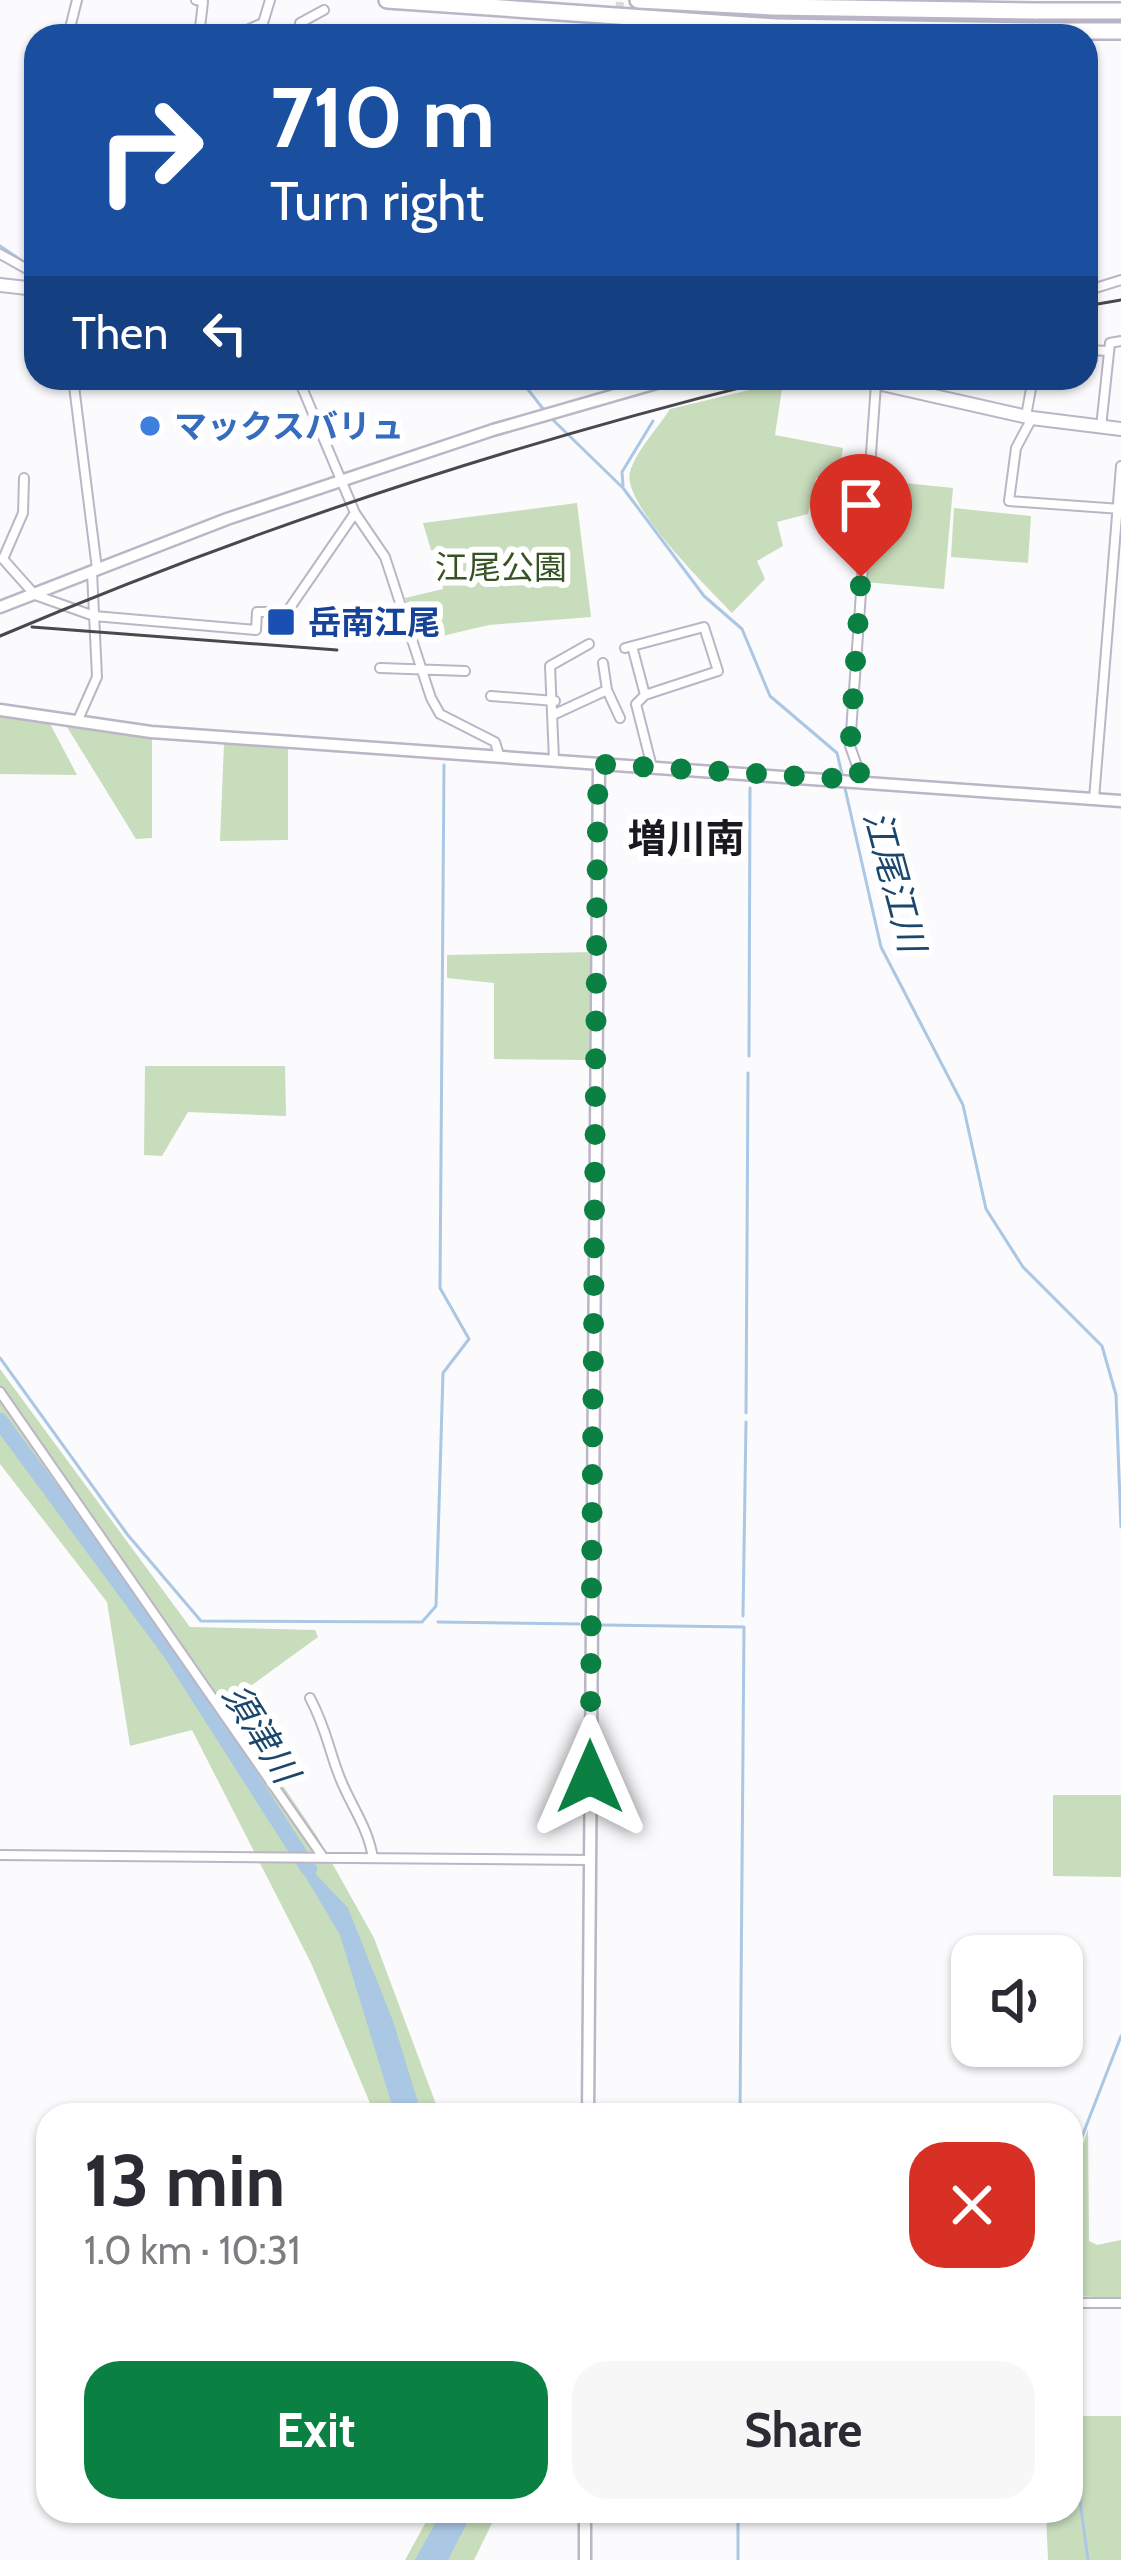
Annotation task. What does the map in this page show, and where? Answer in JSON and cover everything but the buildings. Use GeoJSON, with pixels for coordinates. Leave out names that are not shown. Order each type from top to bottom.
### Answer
{"type":"FeatureCollection","features":[{"type":"Feature","properties":{"kind":"highway"},"geometry":{"type":"LineString","coordinates":[[386,0],[732,24]]}},
{"type":"Feature","properties":{"kind":"highway"},"geometry":{"type":"LineString","coordinates":[[638,0],[774,7],[1121,11]]}},
{"type":"Feature","properties":{"kind":"main road"},"geometry":{"type":"LineString","coordinates":[[904,390],[1029,417],[1121,429]]}},
{"type":"Feature","properties":{"kind":"street"},"geometry":{"type":"LineString","coordinates":[[300,24],[324,10]]}},
{"type":"Feature","properties":{"kind":"street"},"geometry":{"type":"LineString","coordinates":[[1101,428],[1110,343],[1121,341]]}},
{"type":"Feature","properties":{"kind":"street"},"geometry":{"type":"LineString","coordinates":[[1098,351],[1109,351]]}},
{"type":"Feature","properties":{"kind":"street"},"geometry":{"type":"LineString","coordinates":[[75,390],[94,570],[98,677],[77,722]]}},
{"type":"Feature","properties":{"kind":"street"},"geometry":{"type":"LineString","coordinates":[[303,390],[355,513],[385,557],[420,669],[440,714],[495,742],[499,754]]}},
{"type":"Feature","properties":{"kind":"street"},"geometry":{"type":"LineString","coordinates":[[0,607],[342,480],[635,390]]}},
{"type":"Feature","properties":{"kind":"street"},"geometry":{"type":"LineString","coordinates":[[859,780],[850,746],[876,390]]}},
{"type":"Feature","properties":{"kind":"street"},"geometry":{"type":"LineString","coordinates":[[1032,390],[1029,417],[1016,448],[1009,501],[1118,509]]}},
{"type":"Feature","properties":{"kind":"street"},"geometry":{"type":"LineString","coordinates":[[1094,799],[1121,466]]}},
{"type":"Feature","properties":{"kind":"street"},"geometry":{"type":"LineString","coordinates":[[24,478],[23,513],[3,559],[35,595],[94,616],[256,630],[257,612],[287,612],[355,513]]}},
{"type":"Feature","properties":{"kind":"street"},"geometry":{"type":"LineString","coordinates":[[645,695],[628,648],[704,627],[718,671],[645,695],[636,704],[652,767]]}},
{"type":"Feature","properties":{"kind":"street"},"geometry":{"type":"LineString","coordinates":[[554,760],[550,666],[589,644]]}},
{"type":"Feature","properties":{"kind":"street"},"geometry":{"type":"LineString","coordinates":[[602,663],[607,690],[620,718]]}},
{"type":"Feature","properties":{"kind":"street"},"geometry":{"type":"LineString","coordinates":[[380,668],[465,671]]}},
{"type":"Feature","properties":{"kind":"street"},"geometry":{"type":"LineString","coordinates":[[555,714],[607,690]]}},
{"type":"Feature","properties":{"kind":"street"},"geometry":{"type":"LineString","coordinates":[[491,696],[555,701]]}},
{"type":"Feature","properties":{"kind":"street"},"geometry":{"type":"LineString","coordinates":[[0,710],[151,732],[1121,801]]}},
{"type":"Feature","properties":{"kind":"street"},"geometry":{"type":"LineString","coordinates":[[588,2103],[598,764]]}},
{"type":"Feature","properties":{"kind":"street"},"geometry":{"type":"LineString","coordinates":[[0,1392],[324,1858]]}},
{"type":"Feature","properties":{"kind":"street"},"geometry":{"type":"LineString","coordinates":[[310,1698],[331,1737],[339,1776],[369,1835],[373,1858]]}},
{"type":"Feature","properties":{"kind":"street"},"geometry":{"type":"LineString","coordinates":[[0,1856],[590,1860]]}},
{"type":"Feature","properties":{"kind":"street"},"geometry":{"type":"LineString","coordinates":[[1083,2302],[1121,2303]]}},
{"type":"Feature","properties":{"kind":"street"},"geometry":{"type":"LineString","coordinates":[[585,2523],[585,2560]]}},
{"type":"Feature","properties":{"kind":"green space"},"geometry":{"type":"Polygon","coordinates":[[[750,390],[782,390],[775,435],[843,448],[838,478],[816,478],[808,514],[777,522],[783,546],[757,561],[765,579],[732,613],[652,524],[631,486],[633,464],[670,409],[750,390]]]}},
{"type":"Feature","properties":{"kind":"green space"},"geometry":{"type":"Polygon","coordinates":[[[875,480],[953,488],[944,589],[865,582],[875,480]]]}},
{"type":"Feature","properties":{"kind":"green space","name":"江尾公園"},"geometry":{"type":"Polygon","coordinates":[[[577,503],[591,617],[489,625],[442,636],[417,634],[405,598],[443,589],[437,552],[431,550],[423,523],[577,503]]]}},
{"type":"Feature","properties":{"kind":"green space"},"geometry":{"type":"Polygon","coordinates":[[[954,508],[1031,516],[1028,563],[951,557],[954,508]]]}},
{"type":"Feature","properties":{"kind":"green space"},"geometry":{"type":"Polygon","coordinates":[[[0,716],[48,720],[77,775],[0,774],[0,716]]]}},
{"type":"Feature","properties":{"kind":"green space"},"geometry":{"type":"Polygon","coordinates":[[[67,727],[152,736],[152,838],[136,839],[67,727]]]}},
{"type":"Feature","properties":{"kind":"green space"},"geometry":{"type":"Polygon","coordinates":[[[224,744],[288,747],[288,840],[220,841],[224,744]]]}},
{"type":"Feature","properties":{"kind":"green space"},"geometry":{"type":"Polygon","coordinates":[[[593,952],[590,1060],[494,1059],[494,983],[447,978],[447,955],[593,952]]]}},
{"type":"Feature","properties":{"kind":"green space"},"geometry":{"type":"Polygon","coordinates":[[[145,1066],[285,1066],[286,1116],[188,1112],[162,1156],[144,1155],[145,1066]]]}},
{"type":"Feature","properties":{"kind":"green space"},"geometry":{"type":"Polygon","coordinates":[[[0,1369],[190,1627],[315,1630],[318,1637],[227,1703],[317,1836],[374,1938],[436,2103],[370,2103],[311,1963],[192,1730],[130,1746],[107,1602],[0,1464],[0,1369]]]}},
{"type":"Feature","properties":{"kind":"green space"},"geometry":{"type":"Polygon","coordinates":[[[1053,1795],[1121,1795],[1121,1877],[1053,1876],[1053,1795]]]}},
{"type":"Feature","properties":{"kind":"green space"},"geometry":{"type":"Polygon","coordinates":[[[1088,2129],[1089,2241],[1097,2245],[1121,2240],[1121,2298],[1083,2296],[1083,2144],[1088,2129]]]}},
{"type":"Feature","properties":{"kind":"green space"},"geometry":{"type":"Polygon","coordinates":[[[1083,2416],[1121,2416],[1121,2560],[1048,2560],[1046,2523],[1083,2523],[1083,2416]]]}},
{"type":"Feature","properties":{"kind":"green space"},"geometry":{"type":"Polygon","coordinates":[[[425,2523],[492,2523],[474,2560],[405,2560],[425,2523]]]}},
{"type":"Feature","properties":{"kind":"water"},"geometry":{"type":"Polygon","coordinates":[[[306,1864],[348,1908],[393,2021],[418,2103],[391,2103],[340,1935],[299,1866],[306,1864]]]}},
{"type":"Feature","properties":{"kind":"water"},"geometry":{"type":"Polygon","coordinates":[[[435,2523],[467,2523],[448,2560],[415,2560],[435,2523]]]}},
{"type":"Feature","properties":{"kind":"waterway","name":"江尾江川"},"geometry":{"type":"LineString","coordinates":[[0,246],[24,262]]}},
{"type":"Feature","properties":{"kind":"waterway","name":"江尾江川"},"geometry":{"type":"LineString","coordinates":[[528,390],[544,410]]}},
{"type":"Feature","properties":{"kind":"waterway","name":"江尾江川"},"geometry":{"type":"LineString","coordinates":[[550,417],[623,488],[704,596],[742,629],[770,696],[837,753],[842,774]]}},
{"type":"Feature","properties":{"kind":"waterway"},"geometry":{"type":"LineString","coordinates":[[623,486],[622,472],[653,421]]}},
{"type":"Feature","properties":{"kind":"waterway"},"geometry":{"type":"LineString","coordinates":[[0,1358],[127,1534],[201,1621],[422,1622],[436,1606],[443,1373],[469,1339],[440,1288],[444,765]]}},
{"type":"Feature","properties":{"kind":"waterway","name":"江尾江川"},"geometry":{"type":"LineString","coordinates":[[844,784],[881,947],[963,1105],[986,1209],[1023,1267],[1102,1346],[1116,1395],[1121,1527]]}},
{"type":"Feature","properties":{"kind":"waterway"},"geometry":{"type":"LineString","coordinates":[[749,1056],[750,788]]}},
{"type":"Feature","properties":{"kind":"waterway"},"geometry":{"type":"LineString","coordinates":[[746,1413],[748,1073]]}},
{"type":"Feature","properties":{"kind":"waterway","name":"須津川"},"geometry":{"type":"LineString","coordinates":[[0,1421],[171,1653],[309,1869]]}},
{"type":"Feature","properties":{"kind":"waterway"},"geometry":{"type":"LineString","coordinates":[[743,1616],[746,1422]]}},
{"type":"Feature","properties":{"kind":"waterway"},"geometry":{"type":"LineString","coordinates":[[438,1622],[579,1624]]}},
{"type":"Feature","properties":{"kind":"waterway"},"geometry":{"type":"LineString","coordinates":[[602,1625],[744,1627],[740,2103]]}},
{"type":"Feature","properties":{"kind":"waterway","name":"江尾江川"},"geometry":{"type":"LineString","coordinates":[[1083,2134],[1121,2036]]}},
{"type":"Feature","properties":{"kind":"waterway"},"geometry":{"type":"LineString","coordinates":[[738,2523],[738,2560]]}},
{"type":"Feature","properties":{"kind":"waterway","name":"江尾江川"},"geometry":{"type":"LineString","coordinates":[[1083,2523],[1088,2560]]}},
{"type":"Feature","properties":{"kind":"tunnel"},"geometry":{"type":"LineString","coordinates":[[619,24],[620,0]]}},
{"type":"Feature","properties":{"kind":"railway"},"geometry":{"type":"LineString","coordinates":[[1098,304],[1121,300]]}},
{"type":"Feature","properties":{"kind":"railway"},"geometry":{"type":"LineString","coordinates":[[0,636],[191,560],[384,491],[731,390]]}},
{"type":"Feature","properties":{"kind":"railway"},"geometry":{"type":"LineString","coordinates":[[32,627],[337,650]]}},
{"type":"Feature","properties":{"kind":"place","name":"マックスバリュ"},"geometry":{"type":"Point","coordinates":[150,426]}},
{"type":"Feature","properties":{"kind":"place","name":"岳南江尾"},"geometry":{"type":"Point","coordinates":[281,622]}},
{"type":"Feature","properties":{"kind":"district","name":"増川南"},"geometry":{"type":"Point","coordinates":[686,838]}},
{"type":"Feature","properties":{"kind":"route"},"geometry":{"type":"LineString","coordinates":[[590,1777],[598,764],[862,780],[850,746],[861,577]]}}]}
